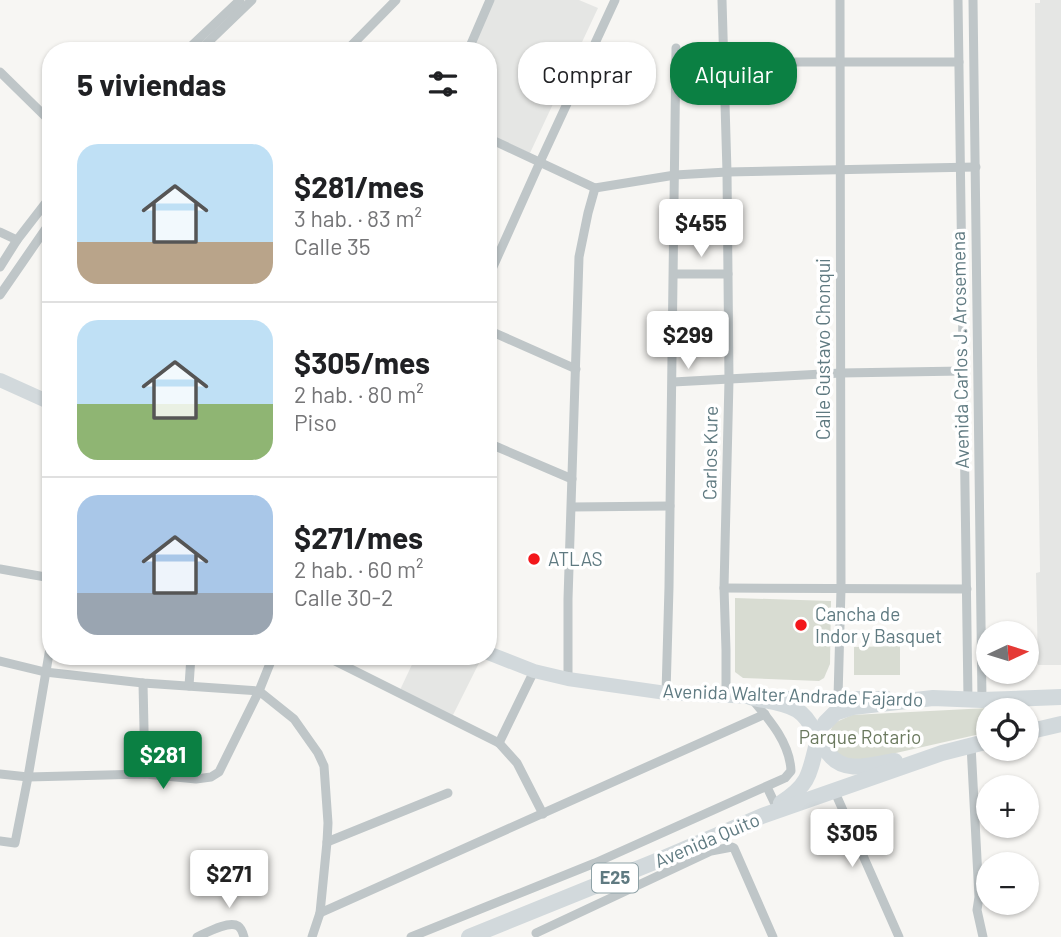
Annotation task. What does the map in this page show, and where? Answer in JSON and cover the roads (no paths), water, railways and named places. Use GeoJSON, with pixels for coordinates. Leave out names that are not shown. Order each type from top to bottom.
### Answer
{"type":"FeatureCollection","features":[{"type":"Feature","properties":{"kind":"highway"},"geometry":{"type":"LineString","coordinates":[[750,697],[795,709],[817,723]]}},
{"type":"Feature","properties":{"kind":"highway","name":"Avenida Walter Andrade Fajardo"},"geometry":{"type":"LineString","coordinates":[[1028,698],[1061,697]]}},
{"type":"Feature","properties":{"kind":"highway","name":"Avenida Walter Andrade Fajardo"},"geometry":{"type":"LineString","coordinates":[[933,698],[975,699]]}},
{"type":"Feature","properties":{"kind":"highway"},"geometry":{"type":"LineString","coordinates":[[817,723],[853,707],[933,698]]}},
{"type":"Feature","properties":{"kind":"highway"},"geometry":{"type":"LineString","coordinates":[[761,817],[802,787],[820,748],[817,723]]}},
{"type":"Feature","properties":{"kind":"highway"},"geometry":{"type":"LineString","coordinates":[[1039,730],[1061,724]]}},
{"type":"Feature","properties":{"kind":"highway","name":"Avenida Quito"},"geometry":{"type":"LineString","coordinates":[[468,937],[761,817],[942,753],[976,744]]}},
{"type":"Feature","properties":{"kind":"highway"},"geometry":{"type":"LineString","coordinates":[[820,748],[846,766],[853,767],[942,753]]}},
{"type":"Feature","properties":{"kind":"main road"},"geometry":{"type":"LineString","coordinates":[[0,380],[42,399]]}},
{"type":"Feature","properties":{"kind":"main road","name":"Avenida Walter Andrade Fajardo"},"geometry":{"type":"LineString","coordinates":[[497,657],[534,671],[568,679],[666,693],[750,697],[933,698]]}},
{"type":"Feature","properties":{"kind":"street"},"geometry":{"type":"LineString","coordinates":[[196,42],[240,0]]}},
{"type":"Feature","properties":{"kind":"street"},"geometry":{"type":"LineString","coordinates":[[208,42],[252,0]]}},
{"type":"Feature","properties":{"kind":"street"},"geometry":{"type":"LineString","coordinates":[[355,42],[396,0]]}},
{"type":"Feature","properties":{"kind":"street"},"geometry":{"type":"LineString","coordinates":[[472,42],[490,0]]}},
{"type":"Feature","properties":{"kind":"street","name":"Carlos Kure"},"geometry":{"type":"LineString","coordinates":[[722,0],[723,42]]}},
{"type":"Feature","properties":{"kind":"street","name":"Calle Gustavo Chonqui"},"geometry":{"type":"LineString","coordinates":[[838,697],[841,589],[840,0]]}},
{"type":"Feature","properties":{"kind":"street","name":"Avenida Carlos J. Arosemena"},"geometry":{"type":"LineString","coordinates":[[958,0],[967,589],[975,699]]}},
{"type":"Feature","properties":{"kind":"street","name":"Avenida Carlos J. Arosemena"},"geometry":{"type":"LineString","coordinates":[[974,0],[975,699]]}},
{"type":"Feature","properties":{"kind":"street"},"geometry":{"type":"LineString","coordinates":[[497,258],[611,1]]}},
{"type":"Feature","properties":{"kind":"street"},"geometry":{"type":"LineString","coordinates":[[797,62],[959,62]]}},
{"type":"Feature","properties":{"kind":"street"},"geometry":{"type":"LineString","coordinates":[[0,72],[42,113]]}},
{"type":"Feature","properties":{"kind":"street"},"geometry":{"type":"LineString","coordinates":[[666,693],[670,587],[676,105]]}},
{"type":"Feature","properties":{"kind":"street","name":"Carlos Kure"},"geometry":{"type":"LineString","coordinates":[[725,105],[729,380],[724,588],[726,696]]}},
{"type":"Feature","properties":{"kind":"street"},"geometry":{"type":"LineString","coordinates":[[497,142],[595,188],[676,175],[727,172],[976,167]]}},
{"type":"Feature","properties":{"kind":"street"},"geometry":{"type":"LineString","coordinates":[[568,679],[579,257],[587,213],[595,188]]}},
{"type":"Feature","properties":{"kind":"street"},"geometry":{"type":"LineString","coordinates":[[0,267],[42,208]]}},
{"type":"Feature","properties":{"kind":"street"},"geometry":{"type":"LineString","coordinates":[[0,232],[17,240]]}},
{"type":"Feature","properties":{"kind":"street"},"geometry":{"type":"LineString","coordinates":[[0,295],[42,234]]}},
{"type":"Feature","properties":{"kind":"street"},"geometry":{"type":"LineString","coordinates":[[674,274],[727,274]]}},
{"type":"Feature","properties":{"kind":"street"},"geometry":{"type":"LineString","coordinates":[[497,334],[576,369]]}},
{"type":"Feature","properties":{"kind":"street"},"geometry":{"type":"LineString","coordinates":[[673,382],[841,373],[963,371]]}},
{"type":"Feature","properties":{"kind":"street"},"geometry":{"type":"LineString","coordinates":[[497,447],[572,479]]}},
{"type":"Feature","properties":{"kind":"street"},"geometry":{"type":"LineString","coordinates":[[572,507],[670,506]]}},
{"type":"Feature","properties":{"kind":"street"},"geometry":{"type":"LineString","coordinates":[[0,569],[42,577]]}},
{"type":"Feature","properties":{"kind":"street"},"geometry":{"type":"LineString","coordinates":[[724,588],[967,589]]}},
{"type":"Feature","properties":{"kind":"street"},"geometry":{"type":"LineString","coordinates":[[0,661],[45,672],[144,683],[259,691],[294,719],[324,766],[327,842],[320,913],[312,937]]}},
{"type":"Feature","properties":{"kind":"street"},"geometry":{"type":"LineString","coordinates":[[0,841],[15,842],[46,665]]}},
{"type":"Feature","properties":{"kind":"street"},"geometry":{"type":"LineString","coordinates":[[189,686],[190,665]]}},
{"type":"Feature","properties":{"kind":"street"},"geometry":{"type":"LineString","coordinates":[[0,774],[28,777],[145,774],[196,779],[211,777],[219,772],[269,665]]}},
{"type":"Feature","properties":{"kind":"street"},"geometry":{"type":"LineString","coordinates":[[343,665],[499,743],[517,763],[542,814]]}},
{"type":"Feature","properties":{"kind":"street"},"geometry":{"type":"LineString","coordinates":[[499,743],[534,671]]}},
{"type":"Feature","properties":{"kind":"street"},"geometry":{"type":"LineString","coordinates":[[144,683],[145,774]]}},
{"type":"Feature","properties":{"kind":"street"},"geometry":{"type":"LineString","coordinates":[[411,937],[595,863],[789,775],[791,767],[782,740],[750,697]]}},
{"type":"Feature","properties":{"kind":"street"},"geometry":{"type":"LineString","coordinates":[[320,913],[765,715]]}},
{"type":"Feature","properties":{"kind":"street"},"geometry":{"type":"LineString","coordinates":[[971,745],[979,897],[977,910],[983,937]]}},
{"type":"Feature","properties":{"kind":"street"},"geometry":{"type":"LineString","coordinates":[[767,787],[776,806]]}},
{"type":"Feature","properties":{"kind":"street"},"geometry":{"type":"LineString","coordinates":[[834,790],[899,937]]}},
{"type":"Feature","properties":{"kind":"street"},"geometry":{"type":"LineString","coordinates":[[327,842],[448,793]]}},
{"type":"Feature","properties":{"kind":"street"},"geometry":{"type":"LineString","coordinates":[[527,913],[537,935],[711,851],[732,846],[773,937]]}},
{"type":"Feature","properties":{"kind":"street"},"geometry":{"type":"LineString","coordinates":[[197,937],[235,924],[244,937]]}},
{"type":"Feature","properties":{"kind":"place","name":"ATLAS"},"geometry":{"type":"Point","coordinates":[534,559]}},
{"type":"Feature","properties":{"kind":"place","name":"Cancha de Indor y Basquet"},"geometry":{"type":"Point","coordinates":[801,625]}},
{"type":"Feature","properties":{"kind":"park label","name":"Parque Rotario"},"geometry":{"type":"Point","coordinates":[860,737]}}]}
